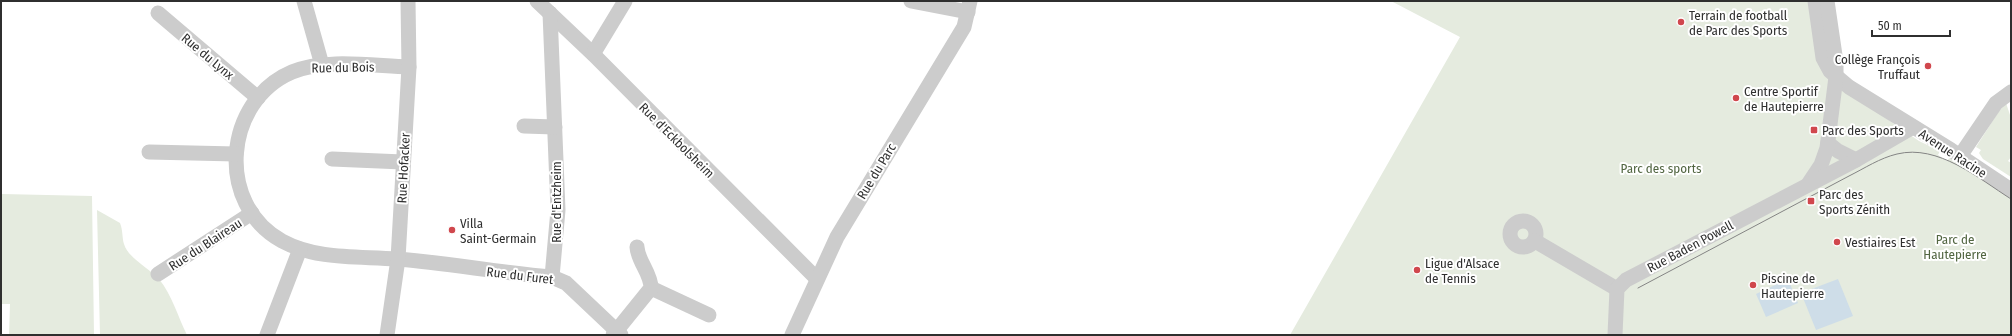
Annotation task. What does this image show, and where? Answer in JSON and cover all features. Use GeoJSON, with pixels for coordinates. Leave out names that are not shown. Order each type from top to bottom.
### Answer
{"type":"FeatureCollection","features":[{"type":"Feature","properties":{"kind":"street"},"geometry":{"type":"LineString","coordinates":[[304,1],[322,64]]}},
{"type":"Feature","properties":{"kind":"street","name":"Rue Hofacker"},"geometry":{"type":"LineString","coordinates":[[387,335],[398,259],[409,67],[408,1]]}},
{"type":"Feature","properties":{"kind":"street","name":"Rue d'Eckbolsheim"},"geometry":{"type":"LineString","coordinates":[[537,1],[593,54],[817,280]]}},
{"type":"Feature","properties":{"kind":"street"},"geometry":{"type":"LineString","coordinates":[[593,54],[625,1]]}},
{"type":"Feature","properties":{"kind":"street"},"geometry":{"type":"LineString","coordinates":[[911,1],[969,7]]}},
{"type":"Feature","properties":{"kind":"street","name":"Avenue Racine"},"geometry":{"type":"LineString","coordinates":[[1815,1],[1823,58],[1825,65],[1836,77],[1849,87],[1960,156],[2011,190]]}},
{"type":"Feature","properties":{"kind":"street"},"geometry":{"type":"LineString","coordinates":[[1827,1],[1836,62],[1836,77]]}},
{"type":"Feature","properties":{"kind":"street","name":"Rue du Parc"},"geometry":{"type":"LineString","coordinates":[[792,335],[838,237],[964,27],[969,7]]}},
{"type":"Feature","properties":{"kind":"street","name":"Rue du Lynx"},"geometry":{"type":"LineString","coordinates":[[158,13],[258,98]]}},
{"type":"Feature","properties":{"kind":"street","name":"Rue d'Entzheim"},"geometry":{"type":"LineString","coordinates":[[550,13],[558,210],[552,277]]}},
{"type":"Feature","properties":{"kind":"street","name":"Rue du Bois"},"geometry":{"type":"LineString","coordinates":[[398,259],[325,254],[300,249],[271,234],[252,213],[239,185],[236,168],[236,154],[240,129],[258,98],[278,80],[292,72],[322,64],[409,67]]}},
{"type":"Feature","properties":{"kind":"street","name":"Rue Baden Powell"},"geometry":{"type":"LineString","coordinates":[[1807,185],[1821,165],[1828,143],[1836,77]]}},
{"type":"Feature","properties":{"kind":"street"},"geometry":{"type":"LineString","coordinates":[[1960,156],[1996,102],[2009,98]]}},
{"type":"Feature","properties":{"kind":"street"},"geometry":{"type":"LineString","coordinates":[[524,126],[555,127]]}},
{"type":"Feature","properties":{"kind":"street","name":"Rue Baden Powell"},"geometry":{"type":"LineString","coordinates":[[1617,289],[1626,280],[1856,160],[1913,127]]}},
{"type":"Feature","properties":{"kind":"street"},"geometry":{"type":"LineString","coordinates":[[1828,143],[1838,151],[1856,160]]}},
{"type":"Feature","properties":{"kind":"street"},"geometry":{"type":"LineString","coordinates":[[149,152],[236,154]]}},
{"type":"Feature","properties":{"kind":"street"},"geometry":{"type":"LineString","coordinates":[[332,159],[403,162]]}},
{"type":"Feature","properties":{"kind":"street","name":"Rue du Blaireau"},"geometry":{"type":"LineString","coordinates":[[158,274],[252,213]]}},
{"type":"Feature","properties":{"kind":"street"},"geometry":{"type":"LineString","coordinates":[[1535,241],[1617,289],[1615,335]]}},
{"type":"Feature","properties":{"kind":"street"},"geometry":{"type":"LineString","coordinates":[[617,334],[651,288],[649,277],[637,255],[637,247]]}},
{"type":"Feature","properties":{"kind":"street"},"geometry":{"type":"LineString","coordinates":[[267,335],[300,249]]}},
{"type":"Feature","properties":{"kind":"street","name":"Rue du Furet"},"geometry":{"type":"LineString","coordinates":[[398,259],[552,277],[566,283],[617,334]]}},
{"type":"Feature","properties":{"kind":"street"},"geometry":{"type":"LineString","coordinates":[[651,288],[709,315]]}},
{"type":"Feature","properties":{"kind":"green space","name":"Parc des sports"},"geometry":{"type":"Polygon","coordinates":[[[1391,1],[1812,1],[1829,79],[1919,141],[1940,151],[1938,155],[1947,161],[1950,157],[2011,197],[2011,335],[1290,335],[1460,37],[1391,1]]]}},
{"type":"Feature","properties":{"kind":"green space"},"geometry":{"type":"Polygon","coordinates":[[[2006,103],[2011,118],[2011,157],[2008,161],[2011,163],[2011,177],[1983,159],[1979,153],[1981,150],[1976,147],[1999,111],[2006,103]]]}},
{"type":"Feature","properties":{"kind":"green space"},"geometry":{"type":"Polygon","coordinates":[[[2,194],[92,196],[94,335],[9,335],[10,304],[2,304],[2,194]]]}},
{"type":"Feature","properties":{"kind":"green space"},"geometry":{"type":"Polygon","coordinates":[[[97,210],[120,223],[123,242],[126,249],[134,259],[155,275],[164,285],[187,335],[100,335],[97,210]]]}},
{"type":"Feature","properties":{"kind":"shaded area"},"geometry":{"type":"Polygon","coordinates":[[[1788,279],[1798,303],[1766,317],[1756,294],[1788,279]]]}},
{"type":"Feature","properties":{"kind":"shaded area"},"geometry":{"type":"Polygon","coordinates":[[[1838,279],[1853,316],[1816,330],[1801,293],[1838,279]]]}},
{"type":"Feature","properties":{"kind":"tram line"},"geometry":{"type":"LineString","coordinates":[[1638,288],[1873,164],[1897,154],[1912,152],[1942,158],[1971,173],[2011,199]]}},
{"type":"Feature","properties":{"kind":"place","name":"Terrain de football de Parc des Sports"},"geometry":{"type":"Point","coordinates":[1681,22]}},
{"type":"Feature","properties":{"kind":"place","name":"Collège François Truffaut"},"geometry":{"type":"Point","coordinates":[1928,66]}},
{"type":"Feature","properties":{"kind":"place","name":"Centre Sportif de Hautepierre"},"geometry":{"type":"Point","coordinates":[1736,98]}},
{"type":"Feature","properties":{"kind":"place","name":"Parc des Sports"},"geometry":{"type":"Point","coordinates":[1814,130]}},
{"type":"Feature","properties":{"kind":"place","name":"Parc des Sports Zénith"},"geometry":{"type":"Point","coordinates":[1811,201]}},
{"type":"Feature","properties":{"kind":"place","name":"Villa Saint-Germain"},"geometry":{"type":"Point","coordinates":[452,230]}},
{"type":"Feature","properties":{"kind":"place","name":"Vestiaires Est"},"geometry":{"type":"Point","coordinates":[1837,242]}},
{"type":"Feature","properties":{"kind":"place","name":"Ligue d'Alsace de Tennis"},"geometry":{"type":"Point","coordinates":[1417,270]}},
{"type":"Feature","properties":{"kind":"place","name":"Piscine de Hautepierre"},"geometry":{"type":"Point","coordinates":[1753,285]}},
{"type":"Feature","properties":{"kind":"park label","name":"Parc de Hautepierre"},"geometry":{"type":"Point","coordinates":[1955,246]}}]}
